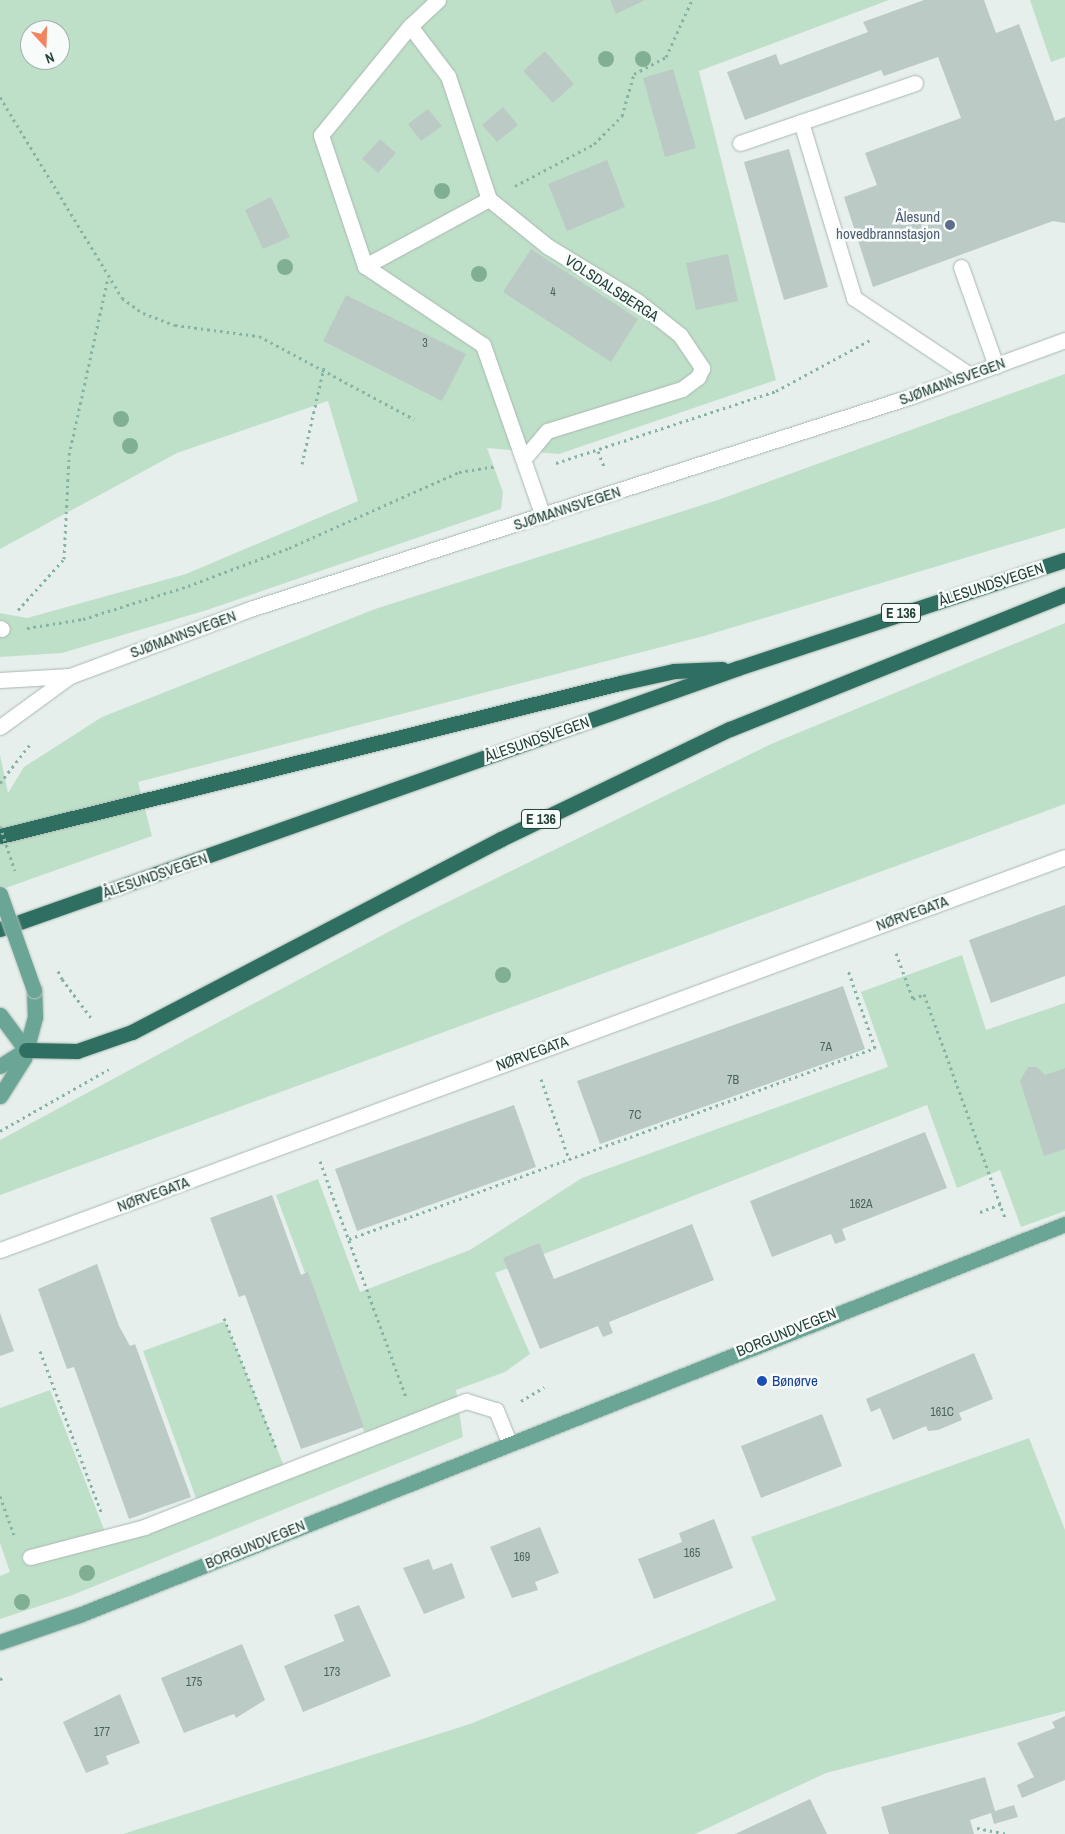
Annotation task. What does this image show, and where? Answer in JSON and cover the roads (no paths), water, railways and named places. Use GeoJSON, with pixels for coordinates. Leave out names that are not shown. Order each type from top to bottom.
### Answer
{"type":"FeatureCollection","features":[{"type":"Feature","properties":{"kind":"highway","name":"ÅLESUNDSVEGEN"},"geometry":{"type":"LineString","coordinates":[[0,929],[738,668],[1065,560]]}},
{"type":"Feature","properties":{"kind":"highway","name":"E 136"},"geometry":{"type":"LineString","coordinates":[[26,1050],[77,1051],[132,1032],[501,839],[721,734],[1065,594]]}},
{"type":"Feature","properties":{"kind":"highway","name":"E 136"},"geometry":{"type":"LineString","coordinates":[[0,836],[620,683],[674,671],[738,668]]}},
{"type":"Feature","properties":{"kind":"main road"},"geometry":{"type":"LineString","coordinates":[[0,894],[34,990],[35,1017],[26,1050],[0,1096]]}},
{"type":"Feature","properties":{"kind":"main road"},"geometry":{"type":"LineString","coordinates":[[0,1015],[26,1050]]}},
{"type":"Feature","properties":{"kind":"main road"},"geometry":{"type":"LineString","coordinates":[[0,1066],[26,1050]]}},
{"type":"Feature","properties":{"kind":"main road","name":"BORGUNDVEGEN"},"geometry":{"type":"LineString","coordinates":[[0,1642],[79,1615],[509,1442],[1065,1224]]}},
{"type":"Feature","properties":{"kind":"street"},"geometry":{"type":"LineString","coordinates":[[438,0],[410,26],[321,134],[365,266],[483,345],[543,516]]}},
{"type":"Feature","properties":{"kind":"street"},"geometry":{"type":"LineString","coordinates":[[365,266],[489,199],[448,76],[410,26]]}},
{"type":"Feature","properties":{"kind":"street"},"geometry":{"type":"LineString","coordinates":[[740,143],[915,83]]}},
{"type":"Feature","properties":{"kind":"street"},"geometry":{"type":"LineString","coordinates":[[800,122],[854,298],[970,375]]}},
{"type":"Feature","properties":{"kind":"street","name":"VOLSDALSBERGA"},"geometry":{"type":"LineString","coordinates":[[489,199],[547,246],[637,300],[680,335],[702,368],[698,377],[682,389],[547,431],[526,465]]}},
{"type":"Feature","properties":{"kind":"street"},"geometry":{"type":"LineString","coordinates":[[961,268],[996,366]]}},
{"type":"Feature","properties":{"kind":"street","name":"SJØMANNSVEGEN"},"geometry":{"type":"LineString","coordinates":[[0,727],[70,676],[272,602],[543,516],[970,375],[1065,340]]}},
{"type":"Feature","properties":{"kind":"street","name":"SJØMANNSVEGEN"},"geometry":{"type":"LineString","coordinates":[[0,680],[70,676]]}},
{"type":"Feature","properties":{"kind":"street","name":"NØRVEGATA"},"geometry":{"type":"LineString","coordinates":[[0,1250],[1065,856]]}},
{"type":"Feature","properties":{"kind":"street"},"geometry":{"type":"LineString","coordinates":[[30,1557],[144,1527],[466,1401],[496,1410],[509,1442]]}},
{"type":"Feature","properties":{"kind":"place","name":"Ålesund hovedbrannstasjon"},"geometry":{"type":"Point","coordinates":[950,225]}},
{"type":"Feature","properties":{"kind":"place","name":"Bønørve"},"geometry":{"type":"Point","coordinates":[762,1381]}}]}
